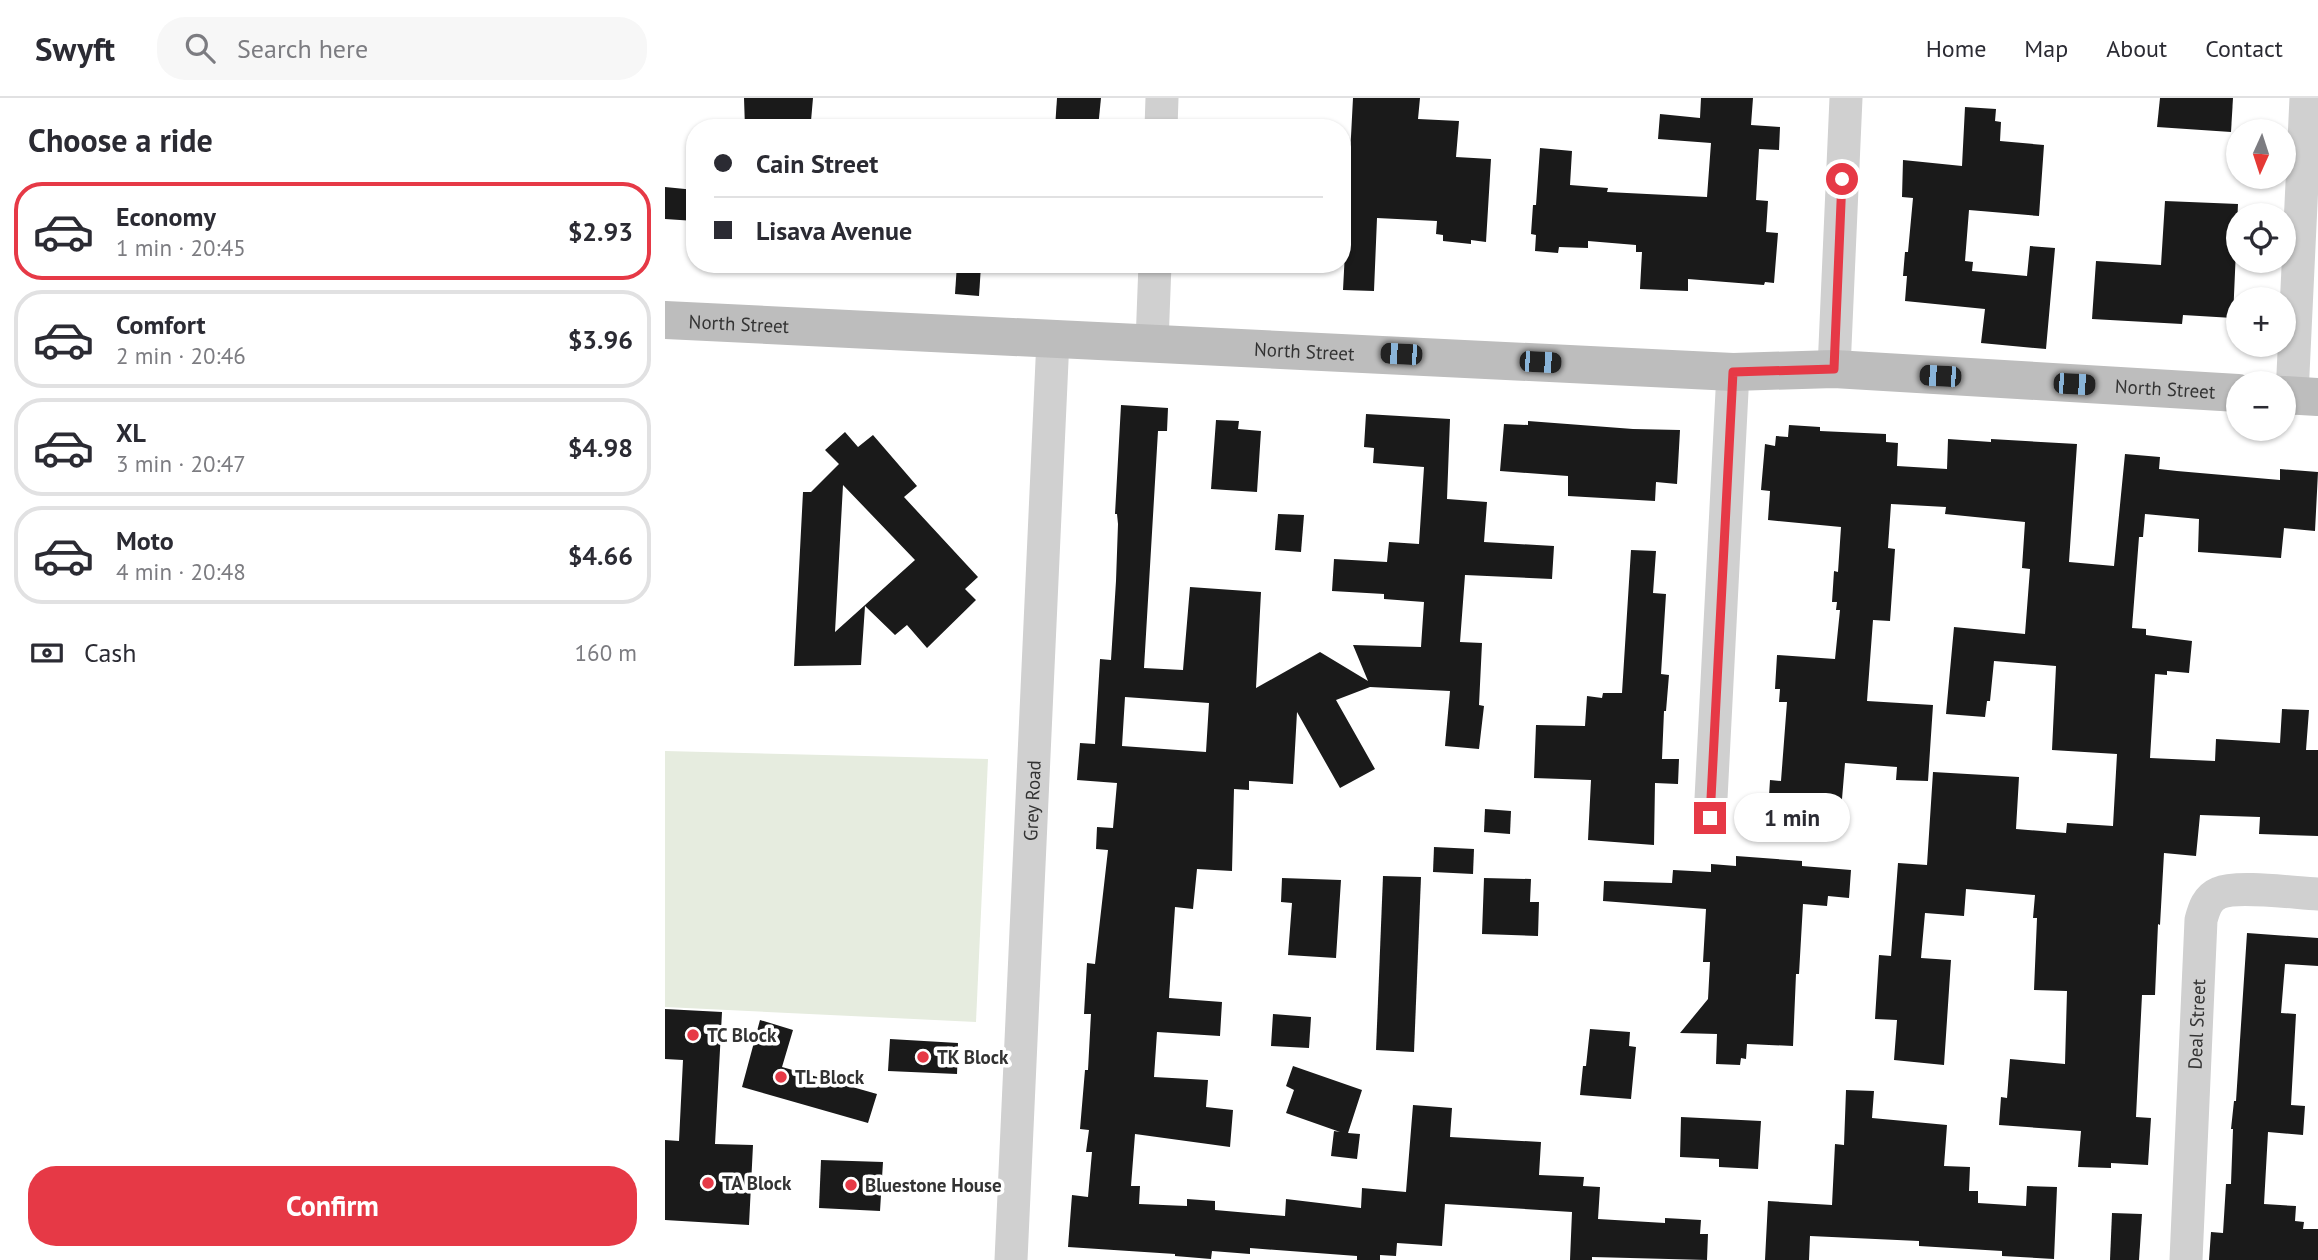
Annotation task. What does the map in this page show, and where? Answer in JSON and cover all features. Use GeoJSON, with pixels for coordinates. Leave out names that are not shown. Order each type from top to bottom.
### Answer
{"type":"FeatureCollection","features":[{"type":"Feature","properties":{"kind":"street"},"geometry":{"type":"LineString","coordinates":[[1162,119],[1163,98]]}},
{"type":"Feature","properties":{"kind":"street"},"geometry":{"type":"LineString","coordinates":[[1834,369],[1846,98]]}},
{"type":"Feature","properties":{"kind":"street"},"geometry":{"type":"LineString","coordinates":[[2298,396],[2306,98]]}},
{"type":"Feature","properties":{"kind":"street"},"geometry":{"type":"LineString","coordinates":[[1152,344],[1155,273]]}},
{"type":"Feature","properties":{"kind":"street","name":"North Street"},"geometry":{"type":"LineString","coordinates":[[665,320],[1733,372],[1834,369],[2226,392]]}},
{"type":"Feature","properties":{"kind":"street","name":"Grey Road"},"geometry":{"type":"LineString","coordinates":[[1011,1260],[1053,339]]}},
{"type":"Feature","properties":{"kind":"street"},"geometry":{"type":"LineString","coordinates":[[1710,818],[1733,372]]}},
{"type":"Feature","properties":{"kind":"street","name":"Deal Street"},"geometry":{"type":"LineString","coordinates":[[2186,1260],[2201,920],[2206,904],[2217,894],[2234,890],[2318,894]]}},
{"type":"Feature","properties":{"kind":"shaded area"},"geometry":{"type":"Polygon","coordinates":[[[665,751],[988,759],[976,1022],[665,1007],[665,751]]]}},
{"type":"Feature","properties":{"kind":"building"},"geometry":{"type":"Polygon","coordinates":[[[744,98],[813,98],[811,119],[745,119],[744,98]]]}},
{"type":"Feature","properties":{"kind":"building"},"geometry":{"type":"Polygon","coordinates":[[[1057,98],[1101,98],[1099,119],[1056,119],[1057,98]]]}},
{"type":"Feature","properties":{"kind":"building"},"geometry":{"type":"Polygon","coordinates":[[[1353,98],[1420,98],[1418,119],[1459,121],[1456,157],[1491,159],[1486,242],[1471,240],[1471,244],[1443,241],[1443,235],[1436,234],[1437,221],[1377,218],[1374,291],[1343,290],[1344,273],[1351,273],[1353,98]]]}},
{"type":"Feature","properties":{"kind":"building"},"geometry":{"type":"Polygon","coordinates":[[[1701,98],[1753,98],[1751,125],[1780,127],[1779,150],[1759,149],[1756,200],[1768,201],[1766,232],[1778,233],[1774,283],[1765,282],[1764,285],[1688,279],[1688,291],[1640,289],[1642,252],[1636,252],[1636,245],[1588,241],[1588,248],[1559,247],[1558,253],[1535,251],[1536,235],[1531,234],[1540,148],[1572,151],[1570,185],[1608,188],[1607,192],[1707,197],[1711,143],[1658,139],[1660,114],[1700,118],[1701,98]]]}},
{"type":"Feature","properties":{"kind":"building"},"geometry":{"type":"Polygon","coordinates":[[[2160,98],[2233,98],[2232,119],[2226,119],[2226,132],[2157,127],[2160,98]]]}},
{"type":"Feature","properties":{"kind":"building"},"geometry":{"type":"Polygon","coordinates":[[[1965,107],[1996,109],[1995,121],[2001,122],[2000,141],[2044,145],[2039,216],[1969,210],[1965,261],[1973,262],[1972,271],[2027,276],[2030,246],[2055,248],[2046,349],[1981,343],[1985,309],[1905,301],[1907,276],[1903,276],[1913,198],[1902,197],[1903,160],[1962,166],[1965,107]]]}},
{"type":"Feature","properties":{"kind":"building"},"geometry":{"type":"Polygon","coordinates":[[[665,187],[686,189],[686,220],[665,219],[665,187]]]}},
{"type":"Feature","properties":{"kind":"building"},"geometry":{"type":"Polygon","coordinates":[[[2165,201],[2226,204],[2226,273],[2235,273],[2234,287],[2226,287],[2226,318],[2183,315],[2182,324],[2092,319],[2096,261],[2161,265],[2165,201]]]}},
{"type":"Feature","properties":{"kind":"building"},"geometry":{"type":"Polygon","coordinates":[[[956,273],[981,273],[979,296],[955,294],[956,273]]]}},
{"type":"Feature","properties":{"kind":"building"},"geometry":{"type":"Polygon","coordinates":[[[1121,405],[1168,408],[1167,431],[1158,431],[1144,668],[1183,670],[1190,587],[1261,592],[1256,688],[1320,652],[1368,681],[1353,645],[1421,647],[1424,602],[1384,599],[1384,594],[1332,591],[1334,559],[1387,562],[1389,542],[1419,544],[1424,467],[1373,463],[1374,448],[1364,447],[1366,414],[1450,419],[1447,499],[1487,502],[1484,542],[1554,546],[1552,579],[1465,575],[1460,642],[1482,643],[1479,705],[1484,706],[1479,749],[1445,746],[1450,691],[1370,687],[1336,700],[1375,769],[1340,788],[1297,712],[1293,784],[1249,781],[1249,790],[1234,789],[1232,871],[1197,869],[1193,909],[1175,907],[1169,998],[1222,1002],[1220,1036],[1157,1032],[1154,1077],[1208,1080],[1206,1107],[1233,1110],[1230,1147],[1135,1134],[1131,1186],[1140,1186],[1139,1204],[1187,1206],[1187,1199],[1215,1201],[1215,1210],[1285,1216],[1286,1199],[1361,1208],[1362,1188],[1406,1192],[1413,1105],[1452,1108],[1450,1137],[1541,1142],[1539,1175],[1584,1177],[1583,1186],[1600,1187],[1598,1219],[1665,1223],[1665,1218],[1701,1220],[1700,1234],[1708,1234],[1707,1260],[1592,1257],[1592,1260],[1570,1260],[1572,1212],[1445,1204],[1442,1246],[1397,1243],[1396,1256],[1380,1255],[1380,1260],[1357,1260],[1357,1256],[1250,1248],[1250,1254],[1212,1251],[1211,1259],[1068,1247],[1072,1195],[1088,1197],[1092,1152],[1086,1152],[1089,1130],[1080,1129],[1085,1070],[1088,1070],[1091,1014],[1084,1014],[1087,963],[1095,964],[1108,850],[1096,849],[1097,827],[1113,828],[1117,783],[1077,780],[1080,743],[1095,744],[1100,659],[1111,660],[1118,524],[1115,514],[1121,405]],[[1125,697],[1122,746],[1206,752],[1209,703],[1125,697]]]}},
{"type":"Feature","properties":{"kind":"building"},"geometry":{"type":"Polygon","coordinates":[[[1216,420],[1239,421],[1238,429],[1261,431],[1257,492],[1211,489],[1216,420]]]}},
{"type":"Feature","properties":{"kind":"building"},"geometry":{"type":"Polygon","coordinates":[[[1528,421],[1680,430],[1677,484],[1656,482],[1655,501],[1568,496],[1568,476],[1500,471],[1504,424],[1528,425],[1528,421]]]}},
{"type":"Feature","properties":{"kind":"building"},"geometry":{"type":"Polygon","coordinates":[[[1789,425],[1820,427],[1820,431],[1886,434],[1886,442],[1898,443],[1897,466],[1947,469],[1948,439],[2077,444],[2069,562],[2114,566],[2125,454],[2160,457],[2159,469],[2177,471],[2280,480],[2280,469],[2318,472],[2315,531],[2284,528],[2281,558],[2198,552],[2199,519],[2145,514],[2143,537],[2139,537],[2132,628],[2146,629],[2146,635],[2192,641],[2189,673],[2167,671],[2167,675],[2155,674],[2150,758],[2215,761],[2216,739],[2280,743],[2282,709],[2309,710],[2306,750],[2318,750],[2318,836],[2259,834],[2260,817],[2200,815],[2196,856],[2164,853],[2155,995],[2142,995],[2136,1117],[2151,1118],[2148,1165],[2111,1163],[2111,1168],[2078,1167],[2081,1131],[1999,1125],[2001,1097],[2007,1098],[2010,1059],[2065,1064],[2067,991],[2034,990],[2037,918],[2033,918],[2035,895],[1966,889],[1964,916],[1925,913],[1921,958],[1951,960],[1944,1065],[1894,1060],[1897,1020],[1875,1019],[1879,955],[1891,956],[1898,863],[1927,865],[1933,772],[2019,777],[2016,829],[2066,833],[2067,823],[2113,826],[2117,754],[2052,750],[2056,666],[1994,661],[1990,701],[1987,701],[1985,717],[1946,714],[1954,627],[2025,634],[2030,569],[2022,568],[2025,522],[1945,514],[1946,507],[1891,504],[1888,548],[1895,549],[1890,621],[1873,620],[1867,701],[1933,705],[1928,781],[1896,780],[1897,767],[1845,763],[1841,811],[1799,808],[1798,814],[1768,812],[1770,780],[1781,781],[1787,702],[1779,702],[1780,689],[1775,689],[1777,655],[1835,659],[1840,610],[1836,610],[1837,602],[1832,602],[1834,571],[1838,572],[1841,527],[1768,520],[1770,491],[1761,490],[1765,444],[1775,446],[1776,436],[1788,437],[1789,425]]]}},
{"type":"Feature","properties":{"kind":"building"},"geometry":{"type":"Polygon","coordinates":[[[845,432],[858,447],[873,435],[917,486],[904,497],[978,577],[965,589],[976,600],[927,648],[907,625],[895,635],[865,606],[861,665],[794,666],[803,492],[811,492],[839,464],[825,450],[845,432]],[[843,485],[835,632],[915,560],[843,485]]]}},
{"type":"Feature","properties":{"kind":"building"},"geometry":{"type":"Polygon","coordinates":[[[1278,514],[1304,515],[1301,552],[1275,550],[1278,514]]]}},
{"type":"Feature","properties":{"kind":"building"},"geometry":{"type":"Polygon","coordinates":[[[1631,550],[1656,551],[1653,593],[1666,594],[1661,674],[1669,675],[1662,759],[1679,759],[1678,784],[1655,783],[1654,845],[1588,840],[1591,780],[1534,778],[1536,725],[1585,726],[1587,696],[1602,698],[1603,693],[1622,693],[1631,550]]]}},
{"type":"Feature","properties":{"kind":"building"},"geometry":{"type":"Polygon","coordinates":[[[1485,809],[1511,811],[1510,834],[1484,832],[1485,809]]]}},
{"type":"Feature","properties":{"kind":"building"},"geometry":{"type":"Polygon","coordinates":[[[1434,847],[1474,849],[1473,874],[1433,872],[1434,847]]]}},
{"type":"Feature","properties":{"kind":"building"},"geometry":{"type":"Polygon","coordinates":[[[1736,856],[1802,861],[1802,866],[1851,870],[1849,898],[1828,896],[1827,906],[1803,904],[1793,1046],[1747,1044],[1746,1059],[1741,1058],[1740,1065],[1716,1064],[1717,1034],[1680,1033],[1708,999],[1710,962],[1703,962],[1706,909],[1603,901],[1604,881],[1672,883],[1673,870],[1711,872],[1711,864],[1736,866],[1736,856]]]}},
{"type":"Feature","properties":{"kind":"building"},"geometry":{"type":"Polygon","coordinates":[[[1383,876],[1421,877],[1414,1052],[1376,1050],[1383,876]]]}},
{"type":"Feature","properties":{"kind":"building"},"geometry":{"type":"Polygon","coordinates":[[[1282,878],[1341,880],[1336,958],[1288,955],[1292,903],[1281,902],[1282,878]]]}},
{"type":"Feature","properties":{"kind":"building"},"geometry":{"type":"Polygon","coordinates":[[[1484,878],[1531,879],[1530,902],[1539,902],[1538,936],[1482,934],[1484,878]]]}},
{"type":"Feature","properties":{"kind":"building"},"geometry":{"type":"Polygon","coordinates":[[[2247,933],[2318,938],[2318,966],[2285,964],[2281,1013],[2296,1014],[2291,1105],[2305,1106],[2303,1135],[2268,1132],[2264,1204],[2296,1206],[2295,1221],[2304,1222],[2303,1229],[2318,1229],[2318,1260],[2209,1260],[2211,1232],[2223,1233],[2226,1184],[2231,1184],[2231,1129],[2236,1101],[2247,933]]]}},
{"type":"Feature","properties":{"kind":"building"},"geometry":{"type":"Polygon","coordinates":[[[665,1009],[722,1012],[715,1144],[753,1145],[749,1225],[665,1220],[665,1140],[679,1141],[683,1060],[665,1059],[665,1009]]]}},
{"type":"Feature","properties":{"kind":"building"},"geometry":{"type":"Polygon","coordinates":[[[1273,1014],[1311,1017],[1309,1048],[1271,1046],[1273,1014]]]}},
{"type":"Feature","properties":{"kind":"building","name":"TL Block"},"geometry":{"type":"Polygon","coordinates":[[[760,1020],[793,1030],[782,1067],[877,1094],[868,1123],[742,1087],[760,1020]]]}},
{"type":"Feature","properties":{"kind":"building"},"geometry":{"type":"Polygon","coordinates":[[[1590,1029],[1630,1032],[1629,1046],[1636,1047],[1631,1099],[1580,1095],[1590,1029]]]}},
{"type":"Feature","properties":{"kind":"building","name":"TK Block"},"geometry":{"type":"Polygon","coordinates":[[[890,1039],[958,1043],[957,1074],[888,1071],[890,1039]]]}},
{"type":"Feature","properties":{"kind":"building"},"geometry":{"type":"Polygon","coordinates":[[[1293,1066],[1362,1090],[1348,1133],[1360,1134],[1357,1159],[1331,1156],[1334,1131],[1340,1132],[1286,1113],[1294,1090],[1286,1086],[1293,1066]]]}},
{"type":"Feature","properties":{"kind":"building"},"geometry":{"type":"Polygon","coordinates":[[[1846,1090],[1874,1091],[1872,1118],[1947,1125],[1944,1166],[1970,1167],[1969,1191],[1978,1191],[1978,1203],[2026,1206],[2027,1186],[2057,1187],[2054,1259],[2002,1256],[2002,1251],[1919,1246],[1919,1241],[1810,1236],[1809,1260],[1765,1260],[1768,1201],[1832,1205],[1835,1144],[1844,1145],[1846,1090]]]}},
{"type":"Feature","properties":{"kind":"building"},"geometry":{"type":"Polygon","coordinates":[[[1681,1117],[1761,1121],[1758,1169],[1719,1167],[1719,1159],[1680,1157],[1681,1117]]]}},
{"type":"Feature","properties":{"kind":"building","name":"Bluestone House"},"geometry":{"type":"Polygon","coordinates":[[[821,1160],[883,1162],[880,1211],[819,1208],[821,1160]]]}},
{"type":"Feature","properties":{"kind":"building"},"geometry":{"type":"Polygon","coordinates":[[[2112,1213],[2142,1214],[2139,1260],[2110,1260],[2112,1213]]]}},
{"type":"Feature","properties":{"kind":"place","name":"TC Block"},"geometry":{"type":"Point","coordinates":[693,1035]}},
{"type":"Feature","properties":{"kind":"place","name":"TK Block"},"geometry":{"type":"Point","coordinates":[923,1057]}},
{"type":"Feature","properties":{"kind":"place","name":"TL Block"},"geometry":{"type":"Point","coordinates":[781,1077]}},
{"type":"Feature","properties":{"kind":"place","name":"TA Block"},"geometry":{"type":"Point","coordinates":[708,1183]}},
{"type":"Feature","properties":{"kind":"place","name":"Bluestone House"},"geometry":{"type":"Point","coordinates":[851,1185]}},
{"type":"Feature","properties":{"kind":"route"},"geometry":{"type":"LineString","coordinates":[[1710,818],[1733,372],[1834,369],[1842,179]]}}]}
